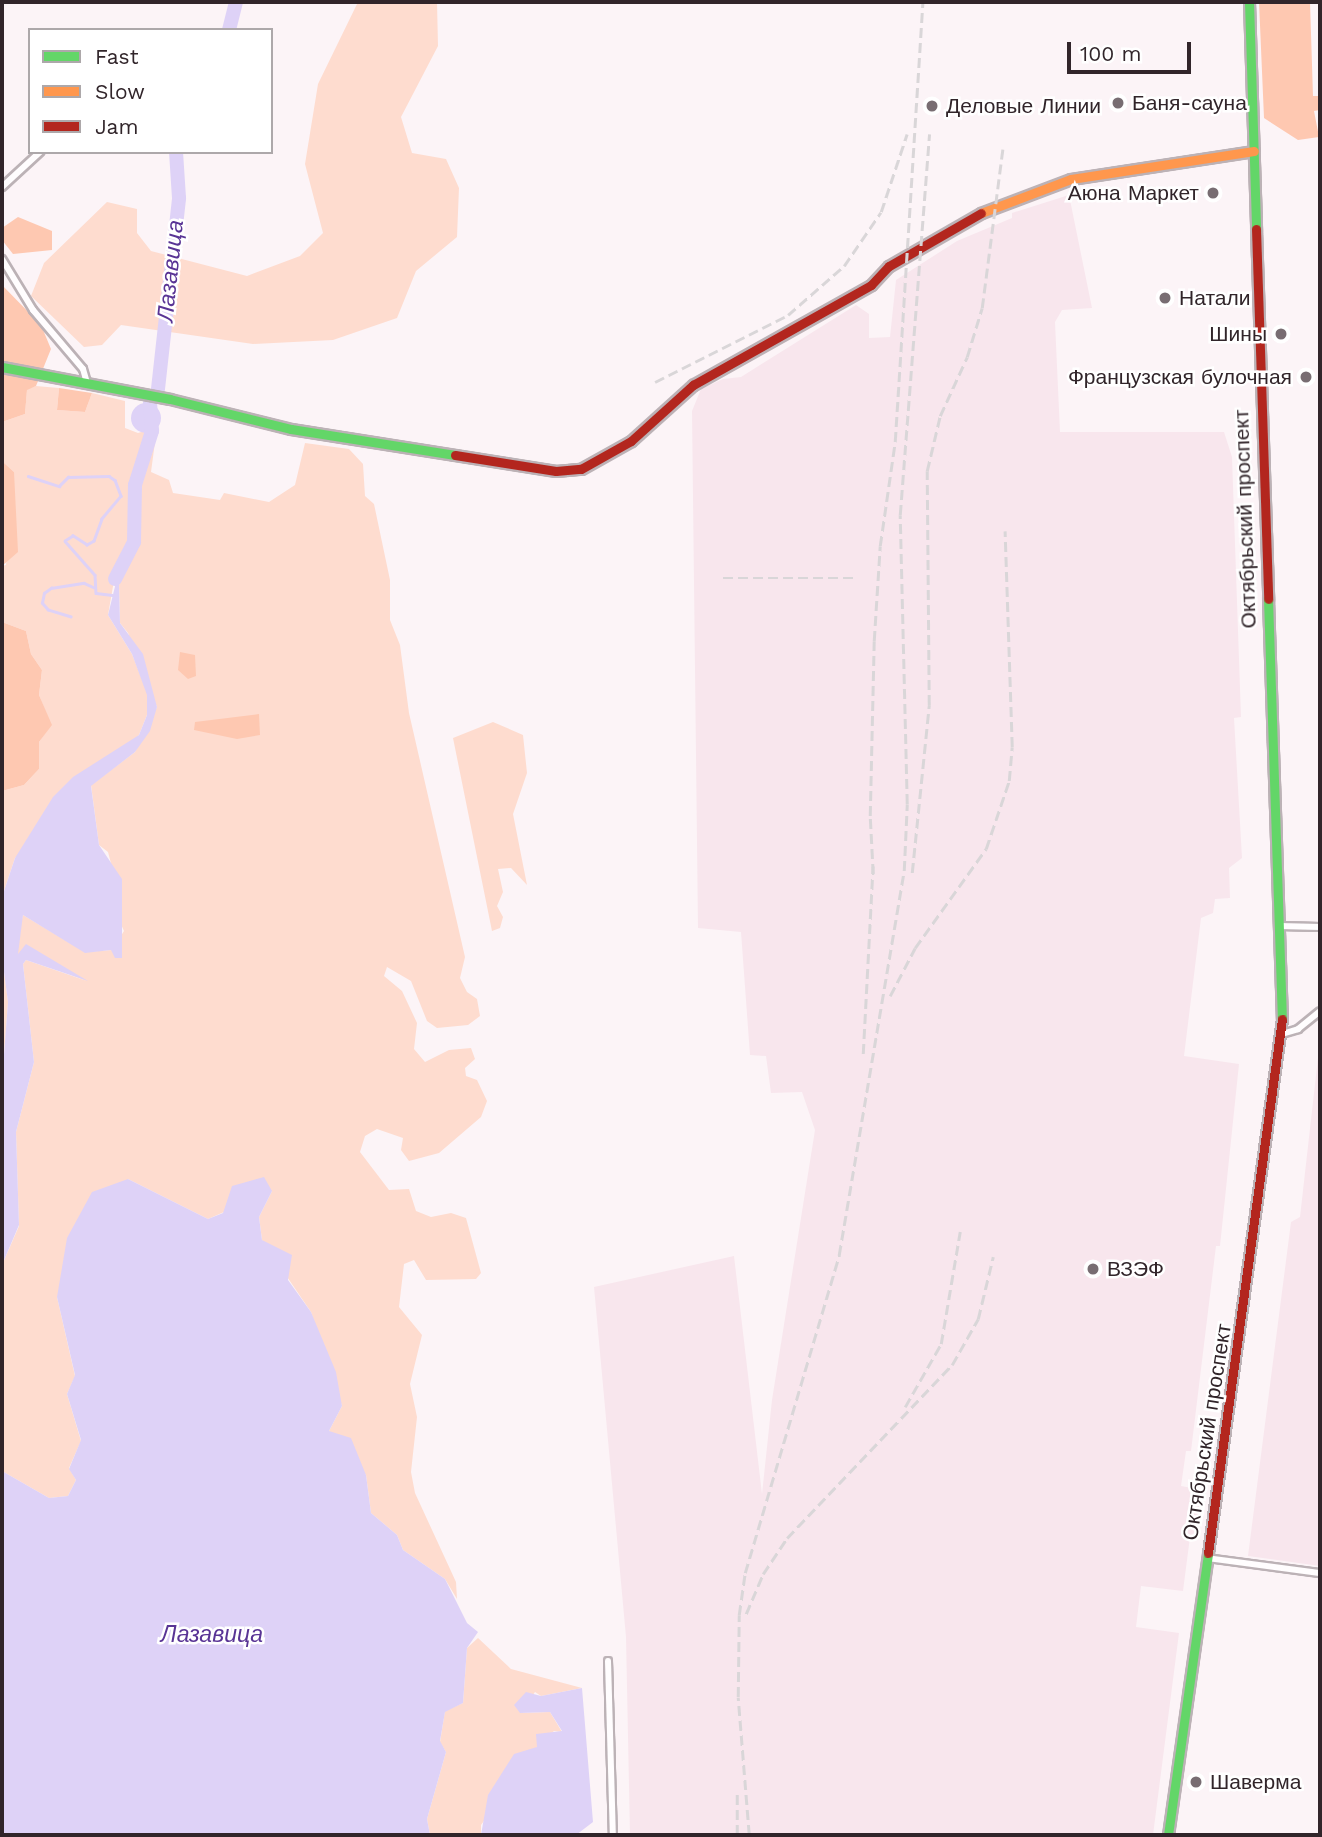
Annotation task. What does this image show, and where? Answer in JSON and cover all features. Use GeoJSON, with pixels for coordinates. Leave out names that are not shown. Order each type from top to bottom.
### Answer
{"type":"FeatureCollection","features":[{"type":"Feature","properties":{"kind":"main road","name":"Октябрьский проспект"},"geometry":{"type":"LineString","coordinates":[[1168,1835],[1205,1558],[1282,1034],[1249,2]]}},
{"type":"Feature","properties":{"kind":"main road"},"geometry":{"type":"LineString","coordinates":[[2,367],[87,383],[291,429],[556,471],[581,469],[605,460],[631,441],[693,385],[871,285],[889,266],[998,204],[1071,179],[1254,151]]}},
{"type":"Feature","properties":{"kind":"street"},"geometry":{"type":"LineString","coordinates":[[2,187],[38,154]]}},
{"type":"Feature","properties":{"kind":"street"},"geometry":{"type":"LineString","coordinates":[[2,259],[33,310],[83,369],[87,383]]}},
{"type":"Feature","properties":{"kind":"street"},"geometry":{"type":"LineString","coordinates":[[1279,926],[1320,927]]}},
{"type":"Feature","properties":{"kind":"street"},"geometry":{"type":"LineString","coordinates":[[1282,1034],[1298,1029],[1320,1011]]}},
{"type":"Feature","properties":{"kind":"street"},"geometry":{"type":"LineString","coordinates":[[1205,1558],[1320,1573]]}},
{"type":"Feature","properties":{"kind":"street"},"geometry":{"type":"LineString","coordinates":[[608,1661],[613,1835]]}},
{"type":"Feature","properties":{"kind":"shaded area"},"geometry":{"type":"Polygon","coordinates":[[[358,2],[437,2],[438,46],[401,117],[412,153],[446,159],[459,188],[457,237],[416,271],[397,318],[333,340],[253,344],[121,325],[102,345],[84,347],[31,296],[44,263],[107,202],[137,209],[137,233],[151,251],[247,276],[300,256],[323,233],[305,164],[318,84],[358,2]]]}},
{"type":"Feature","properties":{"kind":"shaded area"},"geometry":{"type":"Polygon","coordinates":[[[1259,2],[1310,2],[1313,96],[1320,96],[1320,110],[1314,111],[1319,137],[1298,140],[1264,118],[1259,2]]]}},
{"type":"Feature","properties":{"kind":"shaded area"},"geometry":{"type":"Polygon","coordinates":[[[1069,195],[1092,308],[1062,310],[1055,322],[1060,432],[1224,432],[1232,457],[1241,717],[1234,718],[1242,858],[1229,868],[1230,898],[1215,899],[1213,913],[1201,918],[1184,1056],[1239,1064],[1220,1246],[1216,1246],[1191,1451],[1186,1451],[1181,1486],[1203,1490],[1197,1538],[1190,1537],[1183,1591],[1141,1586],[1136,1627],[1179,1633],[1153,1835],[630,1835],[626,1637],[594,1287],[734,1256],[762,1494],[772,1400],[815,1130],[802,1092],[771,1093],[766,1056],[750,1055],[741,932],[698,928],[692,411],[701,389],[723,379],[741,377],[856,305],[869,314],[869,338],[890,337],[896,280],[957,241],[1012,218],[1012,213],[1069,195]]]}},
{"type":"Feature","properties":{"kind":"shaded area"},"geometry":{"type":"Polygon","coordinates":[[[18,217],[52,231],[52,250],[13,254],[2,240],[2,228],[18,217]]]}},
{"type":"Feature","properties":{"kind":"shaded area"},"geometry":{"type":"Polygon","coordinates":[[[2,285],[41,325],[51,349],[36,386],[27,390],[25,414],[2,422],[2,285]]]}},
{"type":"Feature","properties":{"kind":"shaded area"},"geometry":{"type":"Polygon","coordinates":[[[36,386],[59,388],[57,410],[85,412],[92,393],[125,401],[125,428],[138,433],[157,427],[151,472],[169,480],[173,493],[220,500],[224,493],[269,502],[295,485],[305,443],[349,449],[363,464],[365,496],[374,504],[390,580],[390,620],[400,645],[409,713],[465,957],[460,978],[467,992],[477,999],[480,1016],[468,1025],[437,1028],[427,1021],[411,981],[387,967],[384,976],[402,991],[417,1023],[414,1049],[425,1062],[449,1050],[471,1048],[475,1059],[465,1068],[466,1076],[477,1080],[487,1101],[481,1117],[439,1153],[409,1161],[401,1150],[403,1138],[377,1129],[365,1136],[360,1152],[389,1190],[409,1189],[416,1211],[431,1217],[451,1213],[466,1218],[481,1273],[476,1279],[426,1280],[414,1260],[404,1264],[399,1307],[422,1335],[410,1384],[417,1417],[411,1472],[415,1493],[456,1582],[457,1599],[445,1579],[403,1550],[397,1535],[371,1513],[366,1475],[329,1431],[342,1406],[311,1312],[262,1240],[259,1217],[272,1191],[208,1219],[128,1179],[57,1297],[75,1376],[67,1394],[81,1441],[69,1468],[76,1480],[68,1496],[49,1498],[2,1471],[2,1265],[19,1226],[16,1132],[34,1062],[23,964],[26,960],[87,981],[18,954],[17,939],[23,915],[85,952],[112,950],[124,931],[120,922],[122,905],[108,852],[99,845],[91,785],[135,752],[157,707],[128,633],[120,623],[119,585],[125,567],[115,575],[108,615],[132,654],[148,695],[147,715],[139,735],[15,858],[2,897],[2,791],[24,785],[39,769],[39,742],[51,725],[39,695],[42,670],[31,654],[26,631],[2,622],[2,566],[6,565],[14,472],[2,461],[2,422],[25,414],[27,389],[36,386]]]}},
{"type":"Feature","properties":{"kind":"shaded area"},"geometry":{"type":"Polygon","coordinates":[[[59,388],[92,393],[85,412],[57,410],[59,388]]]}},
{"type":"Feature","properties":{"kind":"shaded area"},"geometry":{"type":"Polygon","coordinates":[[[2,461],[14,472],[18,552],[2,566],[2,461]]]}},
{"type":"Feature","properties":{"kind":"shaded area"},"geometry":{"type":"Polygon","coordinates":[[[2,622],[26,631],[31,654],[42,670],[39,695],[52,725],[39,742],[39,769],[24,785],[2,791],[2,622]]]}},
{"type":"Feature","properties":{"kind":"shaded area"},"geometry":{"type":"Polygon","coordinates":[[[180,652],[195,655],[196,676],[188,679],[178,670],[180,652]]]}},
{"type":"Feature","properties":{"kind":"shaded area"},"geometry":{"type":"Polygon","coordinates":[[[259,714],[260,735],[237,739],[194,730],[195,722],[259,714]]]}},
{"type":"Feature","properties":{"kind":"shaded area"},"geometry":{"type":"Polygon","coordinates":[[[493,722],[523,735],[527,773],[513,814],[527,885],[511,868],[498,869],[503,892],[497,906],[503,917],[500,928],[492,931],[453,738],[493,722]]]}},
{"type":"Feature","properties":{"kind":"shaded area"},"geometry":{"type":"Polygon","coordinates":[[[2,957],[8,1002],[2,1081],[2,957]]]}},
{"type":"Feature","properties":{"kind":"shaded area"},"geometry":{"type":"Polygon","coordinates":[[[1320,1040],[1320,1566],[1248,1556],[1291,1222],[1300,1217],[1320,1040]]]}},
{"type":"Feature","properties":{"kind":"shaded area"},"geometry":{"type":"Polygon","coordinates":[[[478,1638],[511,1669],[582,1688],[541,1696],[535,1692],[520,1713],[550,1712],[562,1732],[554,1731],[537,1747],[481,1825],[481,1835],[430,1835],[427,1819],[446,1752],[440,1742],[445,1711],[463,1703],[467,1648],[478,1638]]]}},
{"type":"Feature","properties":{"kind":"water"},"geometry":{"type":"Polygon","coordinates":[[[146,403],[156,408],[161,418],[156,428],[146,433],[136,428],[131,418],[136,408],[146,403]]]}},
{"type":"Feature","properties":{"kind":"water"},"geometry":{"type":"Polygon","coordinates":[[[121,562],[126,567],[119,585],[120,623],[143,654],[157,707],[150,731],[135,752],[91,786],[99,845],[122,879],[122,958],[115,958],[111,950],[85,953],[23,915],[18,954],[26,944],[88,981],[26,960],[23,964],[34,1062],[16,1132],[19,1225],[2,1265],[2,1081],[8,1002],[2,957],[2,897],[15,858],[53,797],[73,777],[139,735],[147,715],[147,695],[132,654],[108,615],[121,562]]]}},
{"type":"Feature","properties":{"kind":"water","name":"Лазавица"},"geometry":{"type":"Polygon","coordinates":[[[264,1177],[272,1191],[259,1217],[262,1240],[292,1255],[288,1280],[311,1312],[336,1372],[342,1406],[329,1431],[351,1438],[366,1475],[371,1513],[397,1535],[403,1550],[445,1579],[467,1623],[478,1632],[467,1648],[463,1703],[445,1712],[440,1741],[446,1752],[427,1819],[430,1835],[2,1835],[2,1471],[49,1498],[68,1496],[76,1480],[69,1469],[81,1440],[67,1394],[75,1375],[57,1297],[67,1238],[92,1192],[128,1179],[208,1219],[223,1213],[232,1186],[264,1177]]]}},
{"type":"Feature","properties":{"kind":"water"},"geometry":{"type":"Polygon","coordinates":[[[582,1688],[593,1822],[576,1835],[481,1835],[488,1795],[514,1754],[537,1747],[536,1734],[562,1731],[550,1712],[520,1713],[514,1705],[526,1692],[541,1696],[582,1688]]]}},
{"type":"Feature","properties":{"kind":"waterway","name":"Лазавица"},"geometry":{"type":"LineString","coordinates":[[230,28],[236,2]]}},
{"type":"Feature","properties":{"kind":"waterway","name":"Лазавица"},"geometry":{"type":"LineString","coordinates":[[158,389],[179,198],[176,154]]}},
{"type":"Feature","properties":{"kind":"waterway","name":"Лазавица"},"geometry":{"type":"LineString","coordinates":[[115,579],[134,542],[135,485],[152,431],[150,402]]}},
{"type":"Feature","properties":{"kind":"waterway"},"geometry":{"type":"LineString","coordinates":[[28,476],[59,486],[68,477],[109,476],[115,480],[121,496],[102,519],[94,541],[87,545],[73,536],[65,541],[95,575],[96,593],[112,595]]}},
{"type":"Feature","properties":{"kind":"waterway"},"geometry":{"type":"LineString","coordinates":[[71,617],[48,610],[42,603],[44,593],[51,588],[84,583],[93,587]]}},
{"type":"Feature","properties":{"kind":"railway"},"geometry":{"type":"LineString","coordinates":[[873,874],[870,816],[874,641],[880,546],[895,442],[923,2]]}},
{"type":"Feature","properties":{"kind":"railway"},"geometry":{"type":"LineString","coordinates":[[655,382],[788,315],[844,266],[881,212],[907,134]]}},
{"type":"Feature","properties":{"kind":"railway"},"geometry":{"type":"LineString","coordinates":[[749,1835],[738,1697],[739,1615],[745,1573],[839,1255],[904,871],[907,804],[900,515],[929,134]]}},
{"type":"Feature","properties":{"kind":"railway"},"geometry":{"type":"LineString","coordinates":[[912,873],[929,705],[927,471],[940,416],[967,357],[982,308],[1003,147]]}},
{"type":"Feature","properties":{"kind":"railway"},"geometry":{"type":"LineString","coordinates":[[890,996],[915,948],[986,849],[1009,781],[1012,747],[1005,531]]}},
{"type":"Feature","properties":{"kind":"railway"},"geometry":{"type":"LineString","coordinates":[[723,578],[856,578]]}},
{"type":"Feature","properties":{"kind":"railway"},"geometry":{"type":"LineString","coordinates":[[863,1054],[873,866]]}},
{"type":"Feature","properties":{"kind":"railway"},"geometry":{"type":"LineString","coordinates":[[905,1407],[941,1344],[960,1232]]}},
{"type":"Feature","properties":{"kind":"railway"},"geometry":{"type":"LineString","coordinates":[[746,1614],[763,1574],[787,1538],[952,1365],[978,1319],[993,1257]]}},
{"type":"Feature","properties":{"kind":"railway"},"geometry":{"type":"LineString","coordinates":[[737,1790],[737,1835]]}},
{"type":"Feature","properties":{"kind":"traffic: fast"},"geometry":{"type":"LineString","coordinates":[[1249,2],[1256,229]]}},
{"type":"Feature","properties":{"kind":"traffic: fast"},"geometry":{"type":"LineString","coordinates":[[2,367],[170,399],[291,429],[455,455]]}},
{"type":"Feature","properties":{"kind":"traffic: fast"},"geometry":{"type":"LineString","coordinates":[[1268,599],[1282,1019]]}},
{"type":"Feature","properties":{"kind":"traffic: fast"},"geometry":{"type":"LineString","coordinates":[[1168,1835],[1208,1553]]}},
{"type":"Feature","properties":{"kind":"traffic: slow"},"geometry":{"type":"LineString","coordinates":[[981,213],[1071,179],[1254,151]]}},
{"type":"Feature","properties":{"kind":"traffic: jam"},"geometry":{"type":"LineString","coordinates":[[455,455],[556,471],[581,469],[631,441],[693,385],[871,285],[889,266],[981,213]]}},
{"type":"Feature","properties":{"kind":"traffic: jam"},"geometry":{"type":"LineString","coordinates":[[1256,229],[1268,599]]}},
{"type":"Feature","properties":{"kind":"traffic: jam"},"geometry":{"type":"LineString","coordinates":[[1208,1553],[1282,1019]]}},
{"type":"Feature","properties":{"kind":"place","name":"Баня-сауна"},"geometry":{"type":"Point","coordinates":[1118,103]}},
{"type":"Feature","properties":{"kind":"place","name":"Деловые Линии"},"geometry":{"type":"Point","coordinates":[932,106]}},
{"type":"Feature","properties":{"kind":"place","name":"Аюна Маркет"},"geometry":{"type":"Point","coordinates":[1213,193]}},
{"type":"Feature","properties":{"kind":"place","name":"Натали"},"geometry":{"type":"Point","coordinates":[1165,298]}},
{"type":"Feature","properties":{"kind":"place","name":"Шины"},"geometry":{"type":"Point","coordinates":[1281,334]}},
{"type":"Feature","properties":{"kind":"place","name":"Французская булочная"},"geometry":{"type":"Point","coordinates":[1306,377]}},
{"type":"Feature","properties":{"kind":"place","name":"ВЗЭФ"},"geometry":{"type":"Point","coordinates":[1093,1269]}},
{"type":"Feature","properties":{"kind":"place","name":"Шаверма"},"geometry":{"type":"Point","coordinates":[1196,1782]}}]}
